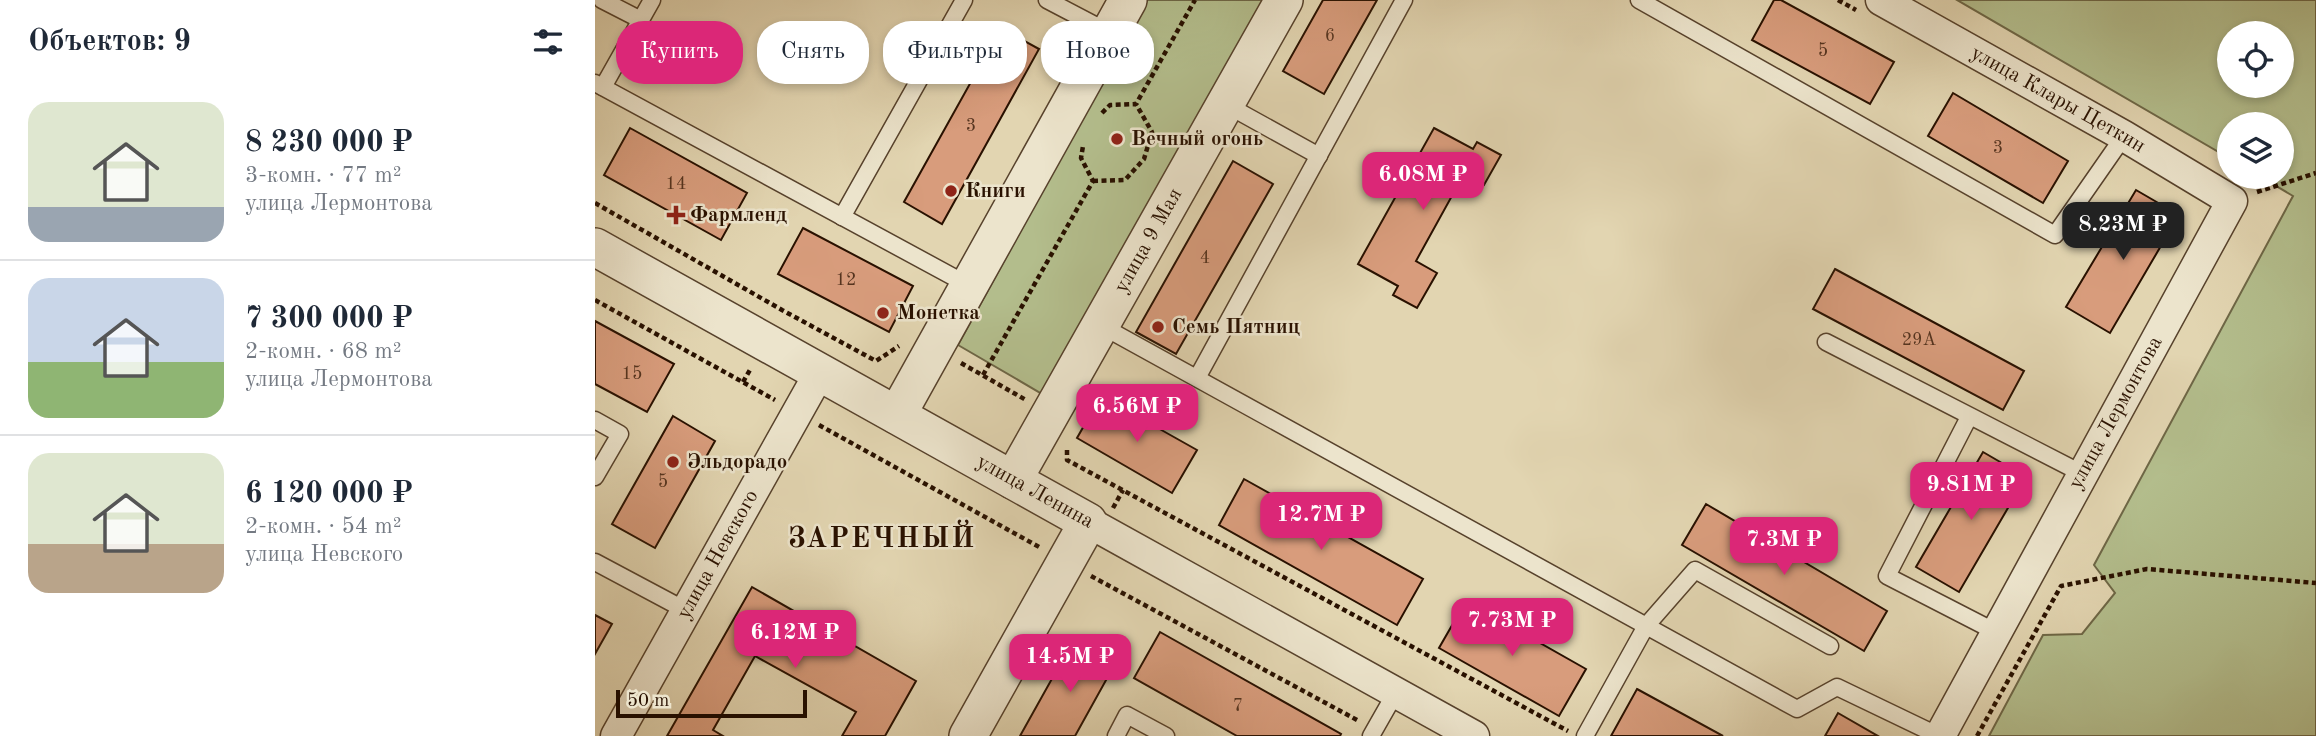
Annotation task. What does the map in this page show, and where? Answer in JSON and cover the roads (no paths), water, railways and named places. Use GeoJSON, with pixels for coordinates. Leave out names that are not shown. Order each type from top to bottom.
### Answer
{"type":"FeatureCollection","features":[{"type":"Feature","properties":{"kind":"street"},"geometry":{"type":"LineString","coordinates":[[1117,21],[1128,0]]}},
{"type":"Feature","properties":{"kind":"street","name":"улица 9 Мая"},"geometry":{"type":"LineString","coordinates":[[1013,480],[1284,0]]}},
{"type":"Feature","properties":{"kind":"street","name":"улица Клары Цеткин"},"geometry":{"type":"LineString","coordinates":[[1871,7],[2124,135],[2232,201]]}},
{"type":"Feature","properties":{"kind":"street"},"geometry":{"type":"LineString","coordinates":[[897,415],[1082,84]]}},
{"type":"Feature","properties":{"kind":"street","name":"улица Лермонтова"},"geometry":{"type":"LineString","coordinates":[[1939,736],[2232,201]]}},
{"type":"Feature","properties":{"kind":"street","name":"улица Ленина"},"geometry":{"type":"LineString","coordinates":[[595,247],[1475,736]]}},
{"type":"Feature","properties":{"kind":"street","name":"улица Невского"},"geometry":{"type":"LineString","coordinates":[[616,736],[820,372]]}},
{"type":"Feature","properties":{"kind":"street"},"geometry":{"type":"LineString","coordinates":[[968,736],[1088,522]]}},
{"type":"Feature","properties":{"kind":"lane"},"geometry":{"type":"LineString","coordinates":[[602,0],[641,20]]}},
{"type":"Feature","properties":{"kind":"lane"},"geometry":{"type":"LineString","coordinates":[[652,0],[599,85],[969,286]]}},
{"type":"Feature","properties":{"kind":"lane"},"geometry":{"type":"LineString","coordinates":[[842,218],[964,0]]}},
{"type":"Feature","properties":{"kind":"lane"},"geometry":{"type":"LineString","coordinates":[[1047,0],[1087,21]]}},
{"type":"Feature","properties":{"kind":"lane"},"geometry":{"type":"LineString","coordinates":[[1197,378],[1404,0]]}},
{"type":"Feature","properties":{"kind":"lane"},"geometry":{"type":"LineString","coordinates":[[1639,0],[2055,235],[2124,135]]}},
{"type":"Feature","properties":{"kind":"lane"},"geometry":{"type":"LineString","coordinates":[[1225,104],[1319,156]]}},
{"type":"Feature","properties":{"kind":"lane"},"geometry":{"type":"LineString","coordinates":[[1100,326],[1797,709],[1837,687],[1939,736]]}},
{"type":"Feature","properties":{"kind":"lane"},"geometry":{"type":"LineString","coordinates":[[1826,342],[2083,474]]}},
{"type":"Feature","properties":{"kind":"lane"},"geometry":{"type":"LineString","coordinates":[[1969,417],[1887,576],[1996,632]]}},
{"type":"Feature","properties":{"kind":"lane"},"geometry":{"type":"LineString","coordinates":[[595,420],[620,433],[595,477]]}},
{"type":"Feature","properties":{"kind":"lane"},"geometry":{"type":"LineString","coordinates":[[595,562],[687,611]]}},
{"type":"Feature","properties":{"kind":"lane"},"geometry":{"type":"LineString","coordinates":[[1585,736],[1646,626],[1695,570],[1830,646]]}},
{"type":"Feature","properties":{"kind":"lane"},"geometry":{"type":"LineString","coordinates":[[1373,733],[1395,692]]}},
{"type":"Feature","properties":{"kind":"lane"},"geometry":{"type":"LineString","coordinates":[[1116,736],[1127,715],[1166,736]]}},
{"type":"Feature","properties":{"kind":"place","name":"Вечный огонь"},"geometry":{"type":"Point","coordinates":[1117,139]}},
{"type":"Feature","properties":{"kind":"place","name":"Книги"},"geometry":{"type":"Point","coordinates":[951,191]}},
{"type":"Feature","properties":{"kind":"place","name":"Фармленд"},"geometry":{"type":"Point","coordinates":[676,215]}},
{"type":"Feature","properties":{"kind":"place","name":"Монетка"},"geometry":{"type":"Point","coordinates":[883,313]}},
{"type":"Feature","properties":{"kind":"place","name":"Семь Пятниц"},"geometry":{"type":"Point","coordinates":[1158,327]}},
{"type":"Feature","properties":{"kind":"place","name":"Эльдорадо"},"geometry":{"type":"Point","coordinates":[673,462]}},
{"type":"Feature","properties":{"kind":"district","name":"ЗАРЕЧНЫЙ"},"geometry":{"type":"Point","coordinates":[882,540]}}]}
